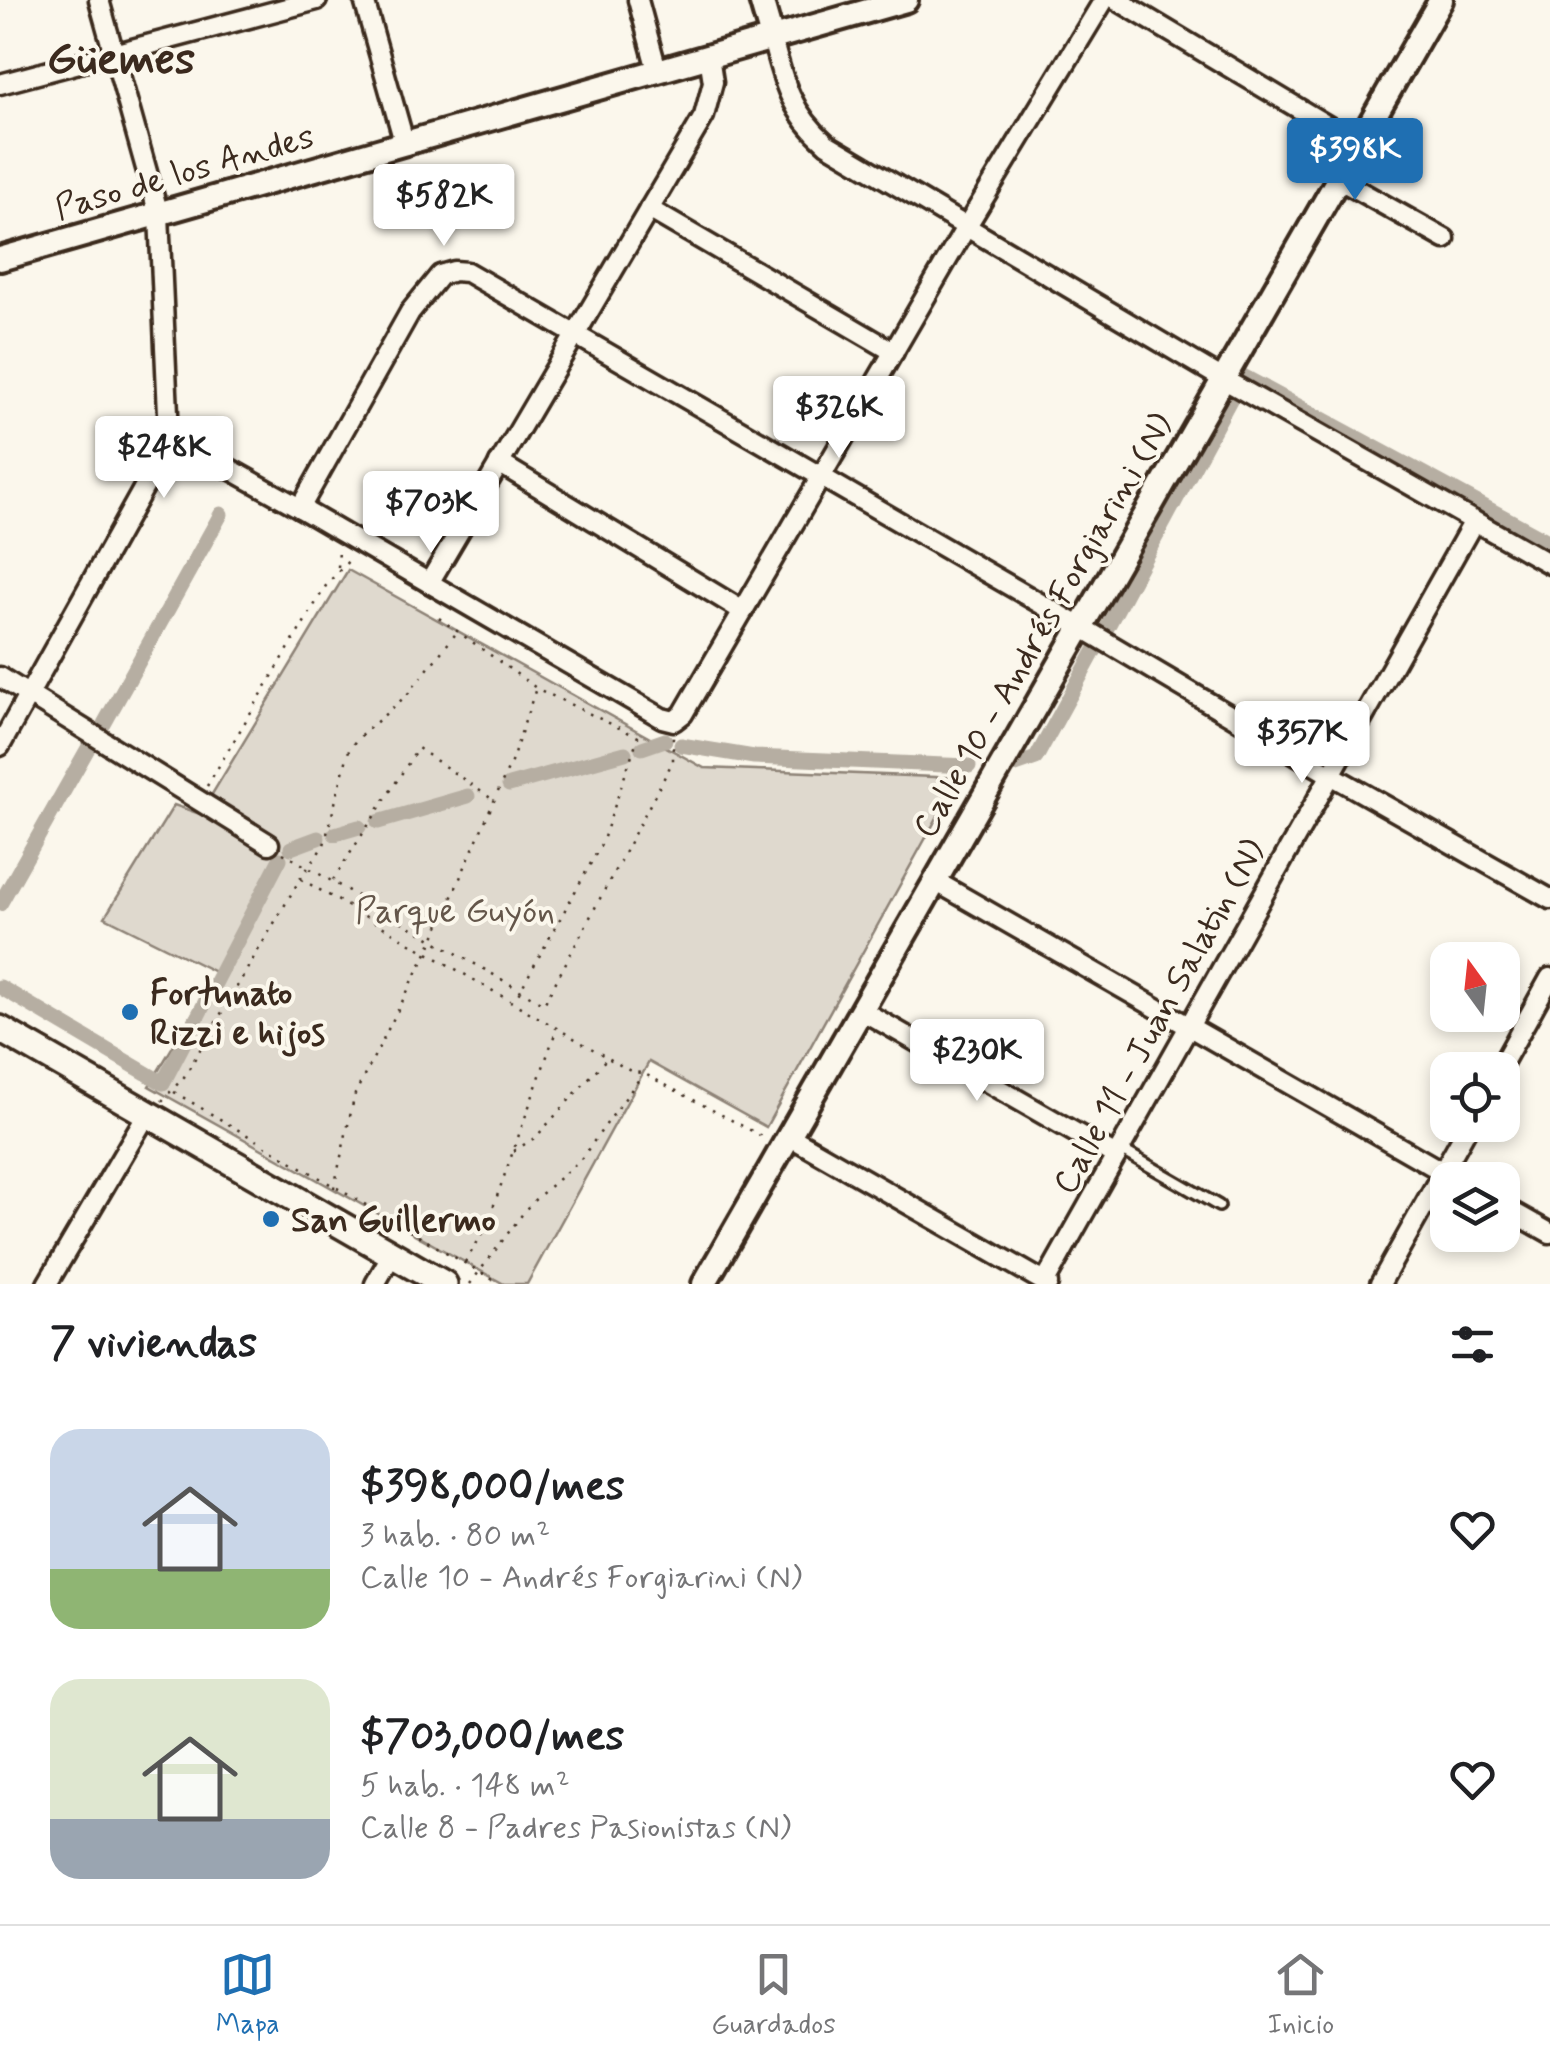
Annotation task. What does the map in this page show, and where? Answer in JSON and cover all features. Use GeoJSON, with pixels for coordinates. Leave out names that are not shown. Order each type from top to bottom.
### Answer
{"type":"FeatureCollection","features":[{"type":"Feature","properties":{"kind":"main road"},"geometry":{"type":"LineString","coordinates":[[0,1030],[444,1284]]}},
{"type":"Feature","properties":{"kind":"street"},"geometry":{"type":"LineString","coordinates":[[0,746],[162,455],[168,436],[159,215],[99,0]]}},
{"type":"Feature","properties":{"kind":"street"},"geometry":{"type":"LineString","coordinates":[[0,84],[317,0]]}},
{"type":"Feature","properties":{"kind":"street"},"geometry":{"type":"LineString","coordinates":[[364,0],[405,144]]}},
{"type":"Feature","properties":{"kind":"street"},"geometry":{"type":"LineString","coordinates":[[638,0],[658,70]]}},
{"type":"Feature","properties":{"kind":"street"},"geometry":{"type":"LineString","coordinates":[[761,0],[786,91],[808,128],[827,144],[1223,380],[1550,564]]}},
{"type":"Feature","properties":{"kind":"street","name":"Paso de los Andes"},"geometry":{"type":"LineString","coordinates":[[0,260],[906,0]]}},
{"type":"Feature","properties":{"kind":"street"},"geometry":{"type":"LineString","coordinates":[[168,436],[662,718],[674,721],[684,714],[965,229],[1104,0]]}},
{"type":"Feature","properties":{"kind":"street"},"geometry":{"type":"LineString","coordinates":[[1117,0],[1358,144]]}},
{"type":"Feature","properties":{"kind":"street","name":"Calle 10 - Andrés Forgiarini (N)"},"geometry":{"type":"LineString","coordinates":[[704,1284],[1441,0]]}},
{"type":"Feature","properties":{"kind":"street"},"geometry":{"type":"LineString","coordinates":[[429,582],[711,98],[709,56]]}},
{"type":"Feature","properties":{"kind":"street"},"geometry":{"type":"LineString","coordinates":[[1338,179],[1445,240]]}},
{"type":"Feature","properties":{"kind":"street"},"geometry":{"type":"LineString","coordinates":[[649,208],[894,352]]}},
{"type":"Feature","properties":{"kind":"street"},"geometry":{"type":"LineString","coordinates":[[300,508],[410,312],[434,279],[454,271],[467,272],[1550,899]]}},
{"type":"Feature","properties":{"kind":"street"},"geometry":{"type":"LineString","coordinates":[[500,463],[743,612]]}},
{"type":"Feature","properties":{"kind":"street","name":"Calle 11 - Juan Salatin (N)"},"geometry":{"type":"LineString","coordinates":[[1047,1283],[1474,521]]}},
{"type":"Feature","properties":{"kind":"street"},"geometry":{"type":"LineString","coordinates":[[0,677],[269,844]]}},
{"type":"Feature","properties":{"kind":"street"},"geometry":{"type":"LineString","coordinates":[[935,882],[1430,1165]]}},
{"type":"Feature","properties":{"kind":"street"},"geometry":{"type":"LineString","coordinates":[[1509,1052],[1550,978]]}},
{"type":"Feature","properties":{"kind":"street"},"geometry":{"type":"LineString","coordinates":[[861,1010],[1118,1153]]}},
{"type":"Feature","properties":{"kind":"street"},"geometry":{"type":"LineString","coordinates":[[47,1284],[147,1114]]}},
{"type":"Feature","properties":{"kind":"street"},"geometry":{"type":"LineString","coordinates":[[786,1141],[1047,1283]]}},
{"type":"Feature","properties":{"kind":"street"},"geometry":{"type":"LineString","coordinates":[[1380,1284],[1430,1207]]}},
{"type":"Feature","properties":{"kind":"street"},"geometry":{"type":"LineString","coordinates":[[1520,1216],[1550,1234]]}},
{"type":"Feature","properties":{"kind":"street"},"geometry":{"type":"LineString","coordinates":[[375,1284],[392,1254]]}},
{"type":"Feature","properties":{"kind":"lane"},"geometry":{"type":"LineString","coordinates":[[1118,1153],[1219,1206]]}},
{"type":"Feature","properties":{"kind":"path"},"geometry":{"type":"LineString","coordinates":[[198,800],[327,584],[358,552],[372,549]]}},
{"type":"Feature","properties":{"kind":"path"},"geometry":{"type":"LineString","coordinates":[[439,618],[536,688],[638,737],[602,844],[515,1001]]}},
{"type":"Feature","properties":{"kind":"path"},"geometry":{"type":"LineString","coordinates":[[147,1114],[174,1091],[324,845],[349,750],[407,694],[458,631]]}},
{"type":"Feature","properties":{"kind":"path"},"geometry":{"type":"LineString","coordinates":[[334,1188],[356,1094],[428,951],[512,760],[536,688]]}},
{"type":"Feature","properties":{"kind":"path"},"geometry":{"type":"LineString","coordinates":[[269,844],[544,1004],[672,761],[674,721]]}},
{"type":"Feature","properties":{"kind":"path"},"geometry":{"type":"LineString","coordinates":[[332,881],[418,748],[494,800]]}},
{"type":"Feature","properties":{"kind":"path"},"geometry":{"type":"LineString","coordinates":[[300,879],[632,1072],[643,1073],[786,1141]]}},
{"type":"Feature","properties":{"kind":"path"},"geometry":{"type":"LineString","coordinates":[[464,1263],[485,1230],[558,1027]]}},
{"type":"Feature","properties":{"kind":"path"},"geometry":{"type":"LineString","coordinates":[[513,1152],[536,1137],[608,1057]]}},
{"type":"Feature","properties":{"kind":"path"},"geometry":{"type":"LineString","coordinates":[[470,1284],[530,1204],[580,1160],[643,1073]]}},
{"type":"Feature","properties":{"kind":"path"},"geometry":{"type":"LineString","coordinates":[[174,1091],[500,1284]]}},
{"type":"Feature","properties":{"kind":"green space","name":"Parque Guyón"},"geometry":{"type":"Polygon","coordinates":[[[348,570],[704,768],[959,778],[766,1127],[649,1062],[527,1284],[504,1284],[149,1086],[217,973],[105,917],[174,805],[200,814],[348,570]]]}},
{"type":"Feature","properties":{"kind":"waterway"},"geometry":{"type":"LineString","coordinates":[[1243,376],[1550,542]]}},
{"type":"Feature","properties":{"kind":"waterway"},"geometry":{"type":"LineString","coordinates":[[1107,628],[1231,398]]}},
{"type":"Feature","properties":{"kind":"waterway"},"geometry":{"type":"LineString","coordinates":[[104,724],[221,514]]}},
{"type":"Feature","properties":{"kind":"waterway"},"geometry":{"type":"LineString","coordinates":[[1013,766],[1036,758],[1095,650]]}},
{"type":"Feature","properties":{"kind":"waterway"},"geometry":{"type":"LineString","coordinates":[[642,748],[665,740]]}},
{"type":"Feature","properties":{"kind":"waterway"},"geometry":{"type":"LineString","coordinates":[[0,904],[91,743]]}},
{"type":"Feature","properties":{"kind":"waterway"},"geometry":{"type":"LineString","coordinates":[[681,745],[754,757],[969,766]]}},
{"type":"Feature","properties":{"kind":"waterway"},"geometry":{"type":"LineString","coordinates":[[509,785],[625,753]]}},
{"type":"Feature","properties":{"kind":"waterway"},"geometry":{"type":"LineString","coordinates":[[378,822],[468,796]]}},
{"type":"Feature","properties":{"kind":"waterway"},"geometry":{"type":"LineString","coordinates":[[335,834],[359,827]]}},
{"type":"Feature","properties":{"kind":"waterway"},"geometry":{"type":"LineString","coordinates":[[291,848],[318,838]]}},
{"type":"Feature","properties":{"kind":"waterway"},"geometry":{"type":"LineString","coordinates":[[0,987],[163,1083],[280,859]]}},
{"type":"Feature","properties":{"kind":"place","name":"Fortunato Rizzi e hijos"},"geometry":{"type":"Point","coordinates":[130,1012]}},
{"type":"Feature","properties":{"kind":"place","name":"San Guillermo"},"geometry":{"type":"Point","coordinates":[271,1219]}},
{"type":"Feature","properties":{"kind":"district","name":"Güemes"},"geometry":{"type":"Point","coordinates":[121,57]}}]}
